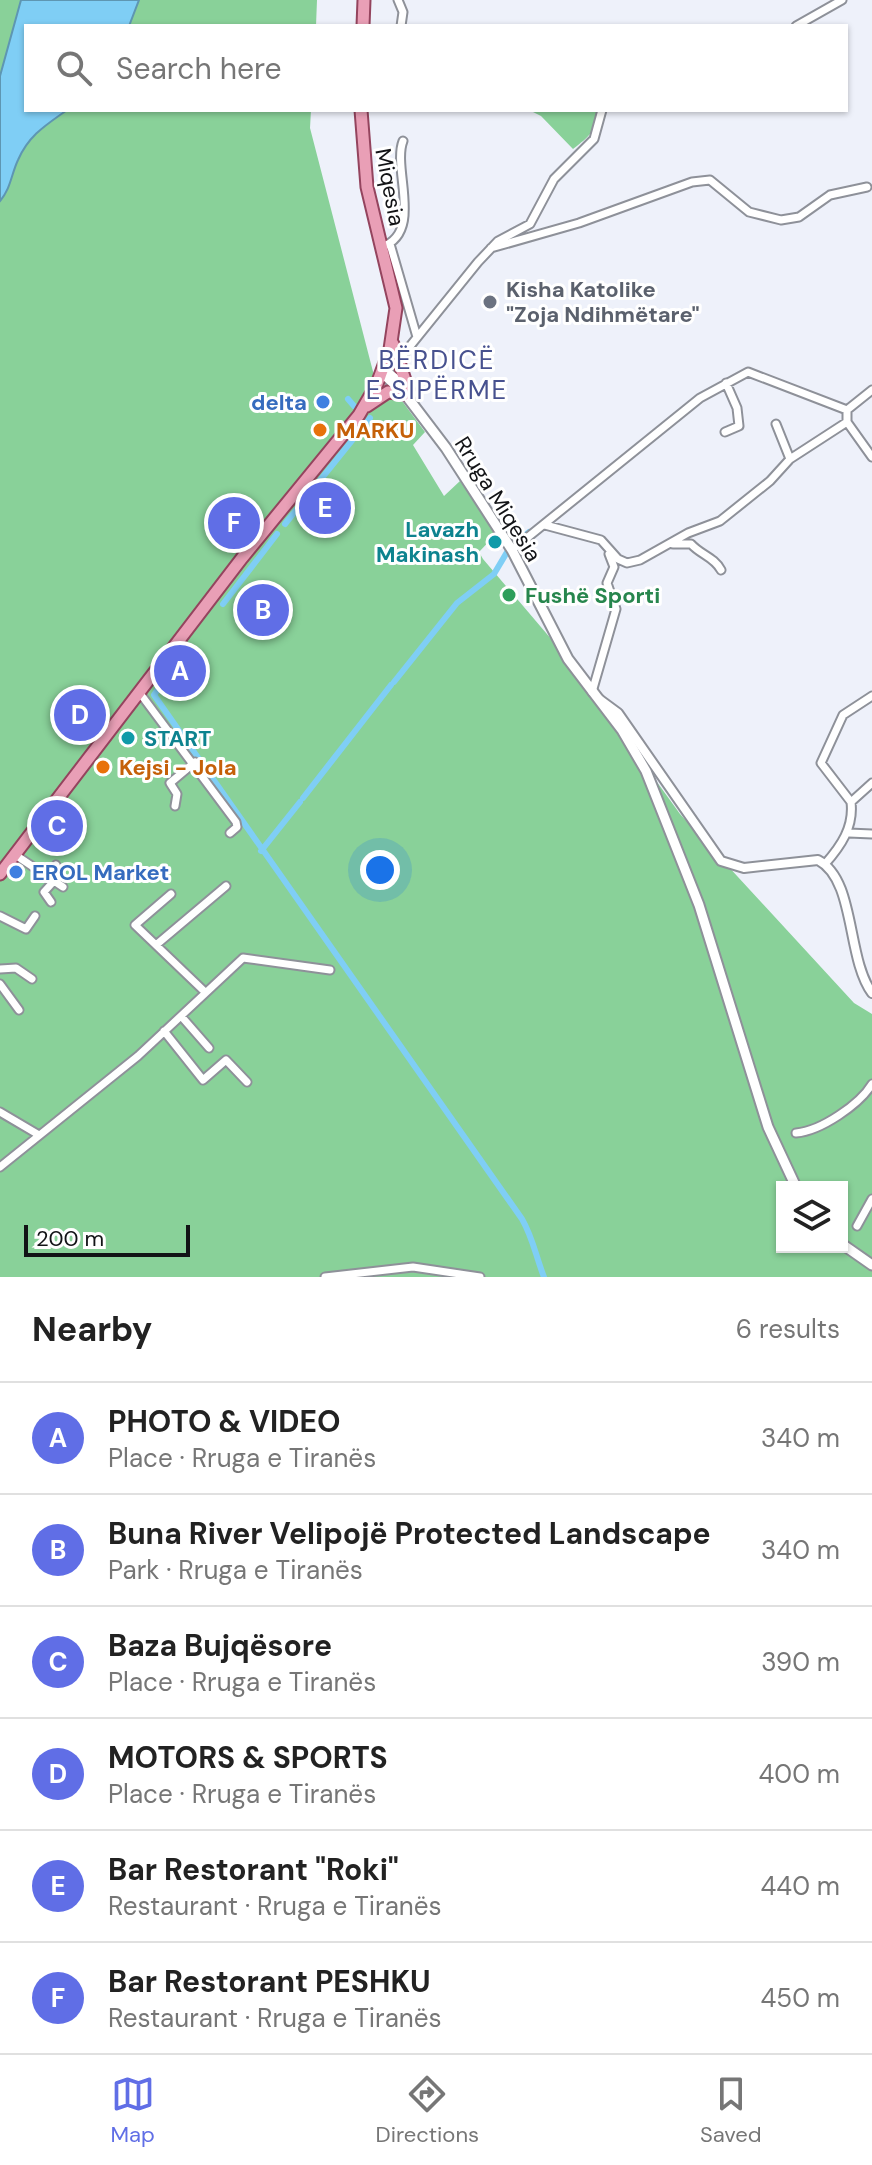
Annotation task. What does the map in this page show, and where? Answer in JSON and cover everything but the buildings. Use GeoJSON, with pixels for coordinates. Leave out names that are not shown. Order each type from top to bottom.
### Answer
{"type":"FeatureCollection","features":[{"type":"Feature","properties":{"kind":"main road"},"geometry":{"type":"LineString","coordinates":[[363,24],[364,0]]}},
{"type":"Feature","properties":{"kind":"main road","name":"Miqesia"},"geometry":{"type":"LineString","coordinates":[[361,112],[367,187],[386,246],[396,308],[393,336]]}},
{"type":"Feature","properties":{"kind":"main road"},"geometry":{"type":"LineString","coordinates":[[363,408],[384,393],[406,392],[393,336]]}},
{"type":"Feature","properties":{"kind":"main road"},"geometry":{"type":"LineString","coordinates":[[0,874],[39,820],[363,408],[383,371],[393,336]]}},
{"type":"Feature","properties":{"kind":"main road","name":"Rruga Miqesia"},"geometry":{"type":"LineString","coordinates":[[383,371],[406,392],[510,546],[561,647],[629,742],[653,786],[683,857],[768,1127],[793,1181]]}},
{"type":"Feature","properties":{"kind":"main road"},"geometry":{"type":"LineString","coordinates":[[848,1248],[872,1265]]}},
{"type":"Feature","properties":{"kind":"street"},"geometry":{"type":"LineString","coordinates":[[398,0],[403,12],[401,24]]}},
{"type":"Feature","properties":{"kind":"street"},"geometry":{"type":"LineString","coordinates":[[800,24],[842,0]]}},
{"type":"Feature","properties":{"kind":"street"},"geometry":{"type":"LineString","coordinates":[[397,363],[457,284],[491,248],[530,224],[562,168],[594,139],[601,112]]}},
{"type":"Feature","properties":{"kind":"street"},"geometry":{"type":"LineString","coordinates":[[403,141],[399,155],[404,174],[403,208],[398,235],[386,246],[417,337]]}},
{"type":"Feature","properties":{"kind":"street"},"geometry":{"type":"LineString","coordinates":[[491,248],[579,223],[692,182],[710,180],[749,212],[781,220],[799,217],[830,195],[867,187]]}},
{"type":"Feature","properties":{"kind":"street"},"geometry":{"type":"LineString","coordinates":[[510,546],[545,525],[700,398],[726,383],[754,372],[847,410]]}},
{"type":"Feature","properties":{"kind":"street"},"geometry":{"type":"LineString","coordinates":[[725,432],[739,426],[737,408],[726,383]]}},
{"type":"Feature","properties":{"kind":"street"},"geometry":{"type":"LineString","coordinates":[[847,410],[872,390]]}},
{"type":"Feature","properties":{"kind":"street"},"geometry":{"type":"LineString","coordinates":[[847,410],[847,422],[872,457]]}},
{"type":"Feature","properties":{"kind":"street"},"geometry":{"type":"LineString","coordinates":[[608,550],[627,563],[720,521],[770,481],[790,459],[847,422]]}},
{"type":"Feature","properties":{"kind":"street"},"geometry":{"type":"LineString","coordinates":[[776,424],[790,459]]}},
{"type":"Feature","properties":{"kind":"street"},"geometry":{"type":"LineString","coordinates":[[545,525],[601,540],[614,567],[607,583],[608,595],[616,609],[595,695],[618,713],[721,861],[744,868],[809,859],[825,864],[838,880],[858,967],[872,993]]}},
{"type":"Feature","properties":{"kind":"street"},"geometry":{"type":"LineString","coordinates":[[664,547],[685,542],[702,555],[714,559],[721,570]]}},
{"type":"Feature","properties":{"kind":"street"},"geometry":{"type":"LineString","coordinates":[[139,692],[195,762],[236,822],[237,827],[230,833]]}},
{"type":"Feature","properties":{"kind":"street"},"geometry":{"type":"LineString","coordinates":[[825,864],[849,833],[851,802],[821,763],[843,715],[872,696]]}},
{"type":"Feature","properties":{"kind":"street"},"geometry":{"type":"LineString","coordinates":[[175,806],[177,794],[170,783],[195,762]]}},
{"type":"Feature","properties":{"kind":"street"},"geometry":{"type":"LineString","coordinates":[[851,802],[872,783]]}},
{"type":"Feature","properties":{"kind":"street"},"geometry":{"type":"LineString","coordinates":[[39,820],[66,842]]}},
{"type":"Feature","properties":{"kind":"street"},"geometry":{"type":"LineString","coordinates":[[849,833],[872,834]]}},
{"type":"Feature","properties":{"kind":"street"},"geometry":{"type":"LineString","coordinates":[[14,854],[63,887]]}},
{"type":"Feature","properties":{"kind":"street"},"geometry":{"type":"LineString","coordinates":[[51,902],[44,892],[56,865]]}},
{"type":"Feature","properties":{"kind":"street"},"geometry":{"type":"LineString","coordinates":[[156,945],[226,886]]}},
{"type":"Feature","properties":{"kind":"street"},"geometry":{"type":"LineString","coordinates":[[171,894],[136,922],[205,992]]}},
{"type":"Feature","properties":{"kind":"street"},"geometry":{"type":"LineString","coordinates":[[1,920],[26,929],[35,916]]}},
{"type":"Feature","properties":{"kind":"street"},"geometry":{"type":"LineString","coordinates":[[0,1167],[138,1056],[205,992],[250,957],[330,970]]}},
{"type":"Feature","properties":{"kind":"street"},"geometry":{"type":"LineString","coordinates":[[0,969],[16,968],[32,979]]}},
{"type":"Feature","properties":{"kind":"street"},"geometry":{"type":"LineString","coordinates":[[0,984],[19,1010]]}},
{"type":"Feature","properties":{"kind":"street"},"geometry":{"type":"LineString","coordinates":[[181,1016],[209,1048]]}},
{"type":"Feature","properties":{"kind":"street"},"geometry":{"type":"LineString","coordinates":[[164,1031],[203,1080],[226,1060],[247,1082]]}},
{"type":"Feature","properties":{"kind":"street"},"geometry":{"type":"LineString","coordinates":[[796,1133],[827,1121],[867,1094],[872,1084]]}},
{"type":"Feature","properties":{"kind":"street"},"geometry":{"type":"LineString","coordinates":[[0,1112],[39,1135]]}},
{"type":"Feature","properties":{"kind":"street"},"geometry":{"type":"LineString","coordinates":[[857,1226],[872,1199]]}},
{"type":"Feature","properties":{"kind":"street"},"geometry":{"type":"LineString","coordinates":[[325,1277],[413,1267],[480,1277]]}},
{"type":"Feature","properties":{"kind":"green space"},"geometry":{"type":"Polygon","coordinates":[[[0,0],[317,0],[316,24],[24,24],[24,112],[311,112],[310,128],[378,391],[402,401],[425,432],[413,445],[444,496],[460,481],[496,534],[479,552],[483,559],[569,660],[680,814],[854,1003],[872,1014],[872,1277],[0,1277],[0,0]]]}},
{"type":"Feature","properties":{"kind":"green space"},"geometry":{"type":"Polygon","coordinates":[[[533,112],[598,112],[591,132],[573,149],[541,116],[533,112]]]}},
{"type":"Feature","properties":{"kind":"water"},"geometry":{"type":"Polygon","coordinates":[[[21,0],[139,0],[130,24],[24,24],[24,112],[64,112],[27,144],[0,201],[0,76],[21,0]]]}},
{"type":"Feature","properties":{"kind":"waterway"},"geometry":{"type":"LineString","coordinates":[[348,399],[354,406]]}},
{"type":"Feature","properties":{"kind":"waterway"},"geometry":{"type":"LineString","coordinates":[[285,524],[370,418]]}},
{"type":"Feature","properties":{"kind":"waterway"},"geometry":{"type":"LineString","coordinates":[[394,682],[457,603],[494,574],[510,547],[529,532]]}},
{"type":"Feature","properties":{"kind":"waterway"},"geometry":{"type":"LineString","coordinates":[[223,604],[277,534]]}},
{"type":"Feature","properties":{"kind":"waterway"},"geometry":{"type":"LineString","coordinates":[[303,798],[391,685]]}},
{"type":"Feature","properties":{"kind":"waterway"},"geometry":{"type":"LineString","coordinates":[[158,689],[154,695],[522,1219],[544,1277]]}},
{"type":"Feature","properties":{"kind":"waterway"},"geometry":{"type":"LineString","coordinates":[[261,851],[300,802]]}},
{"type":"Feature","properties":{"kind":"place","name":"Kisha Katolike \"Zoja Ndihmëtare\""},"geometry":{"type":"Point","coordinates":[490,302]}},
{"type":"Feature","properties":{"kind":"place","name":"delta"},"geometry":{"type":"Point","coordinates":[323,402]}},
{"type":"Feature","properties":{"kind":"place","name":"MARKU"},"geometry":{"type":"Point","coordinates":[320,430]}},
{"type":"Feature","properties":{"kind":"place","name":"Bar Restorant \"Roki\""},"geometry":{"type":"Point","coordinates":[325,508]}},
{"type":"Feature","properties":{"kind":"place","name":"Bar Restorant PESHKU"},"geometry":{"type":"Point","coordinates":[234,523]}},
{"type":"Feature","properties":{"kind":"place","name":"Lavazh Makinash"},"geometry":{"type":"Point","coordinates":[495,542]}},
{"type":"Feature","properties":{"kind":"place","name":"Fushë Sporti"},"geometry":{"type":"Point","coordinates":[509,595]}},
{"type":"Feature","properties":{"kind":"place","name":"Buna River Velipojë Protected Landscape"},"geometry":{"type":"Point","coordinates":[263,610]}},
{"type":"Feature","properties":{"kind":"place","name":"PHOTO & VIDEO"},"geometry":{"type":"Point","coordinates":[180,671]}},
{"type":"Feature","properties":{"kind":"place","name":"MOTORS & SPORTS"},"geometry":{"type":"Point","coordinates":[80,715]}},
{"type":"Feature","properties":{"kind":"place","name":"START"},"geometry":{"type":"Point","coordinates":[128,738]}},
{"type":"Feature","properties":{"kind":"place","name":"Kejsi - Jola"},"geometry":{"type":"Point","coordinates":[103,767]}},
{"type":"Feature","properties":{"kind":"place","name":"Baza Bujqësore"},"geometry":{"type":"Point","coordinates":[57,826]}},
{"type":"Feature","properties":{"kind":"place","name":"EROL Market"},"geometry":{"type":"Point","coordinates":[16,872]}},
{"type":"Feature","properties":{"kind":"district","name":"BËRDICË E SIPËRME"},"geometry":{"type":"Point","coordinates":[437,375]}}]}
